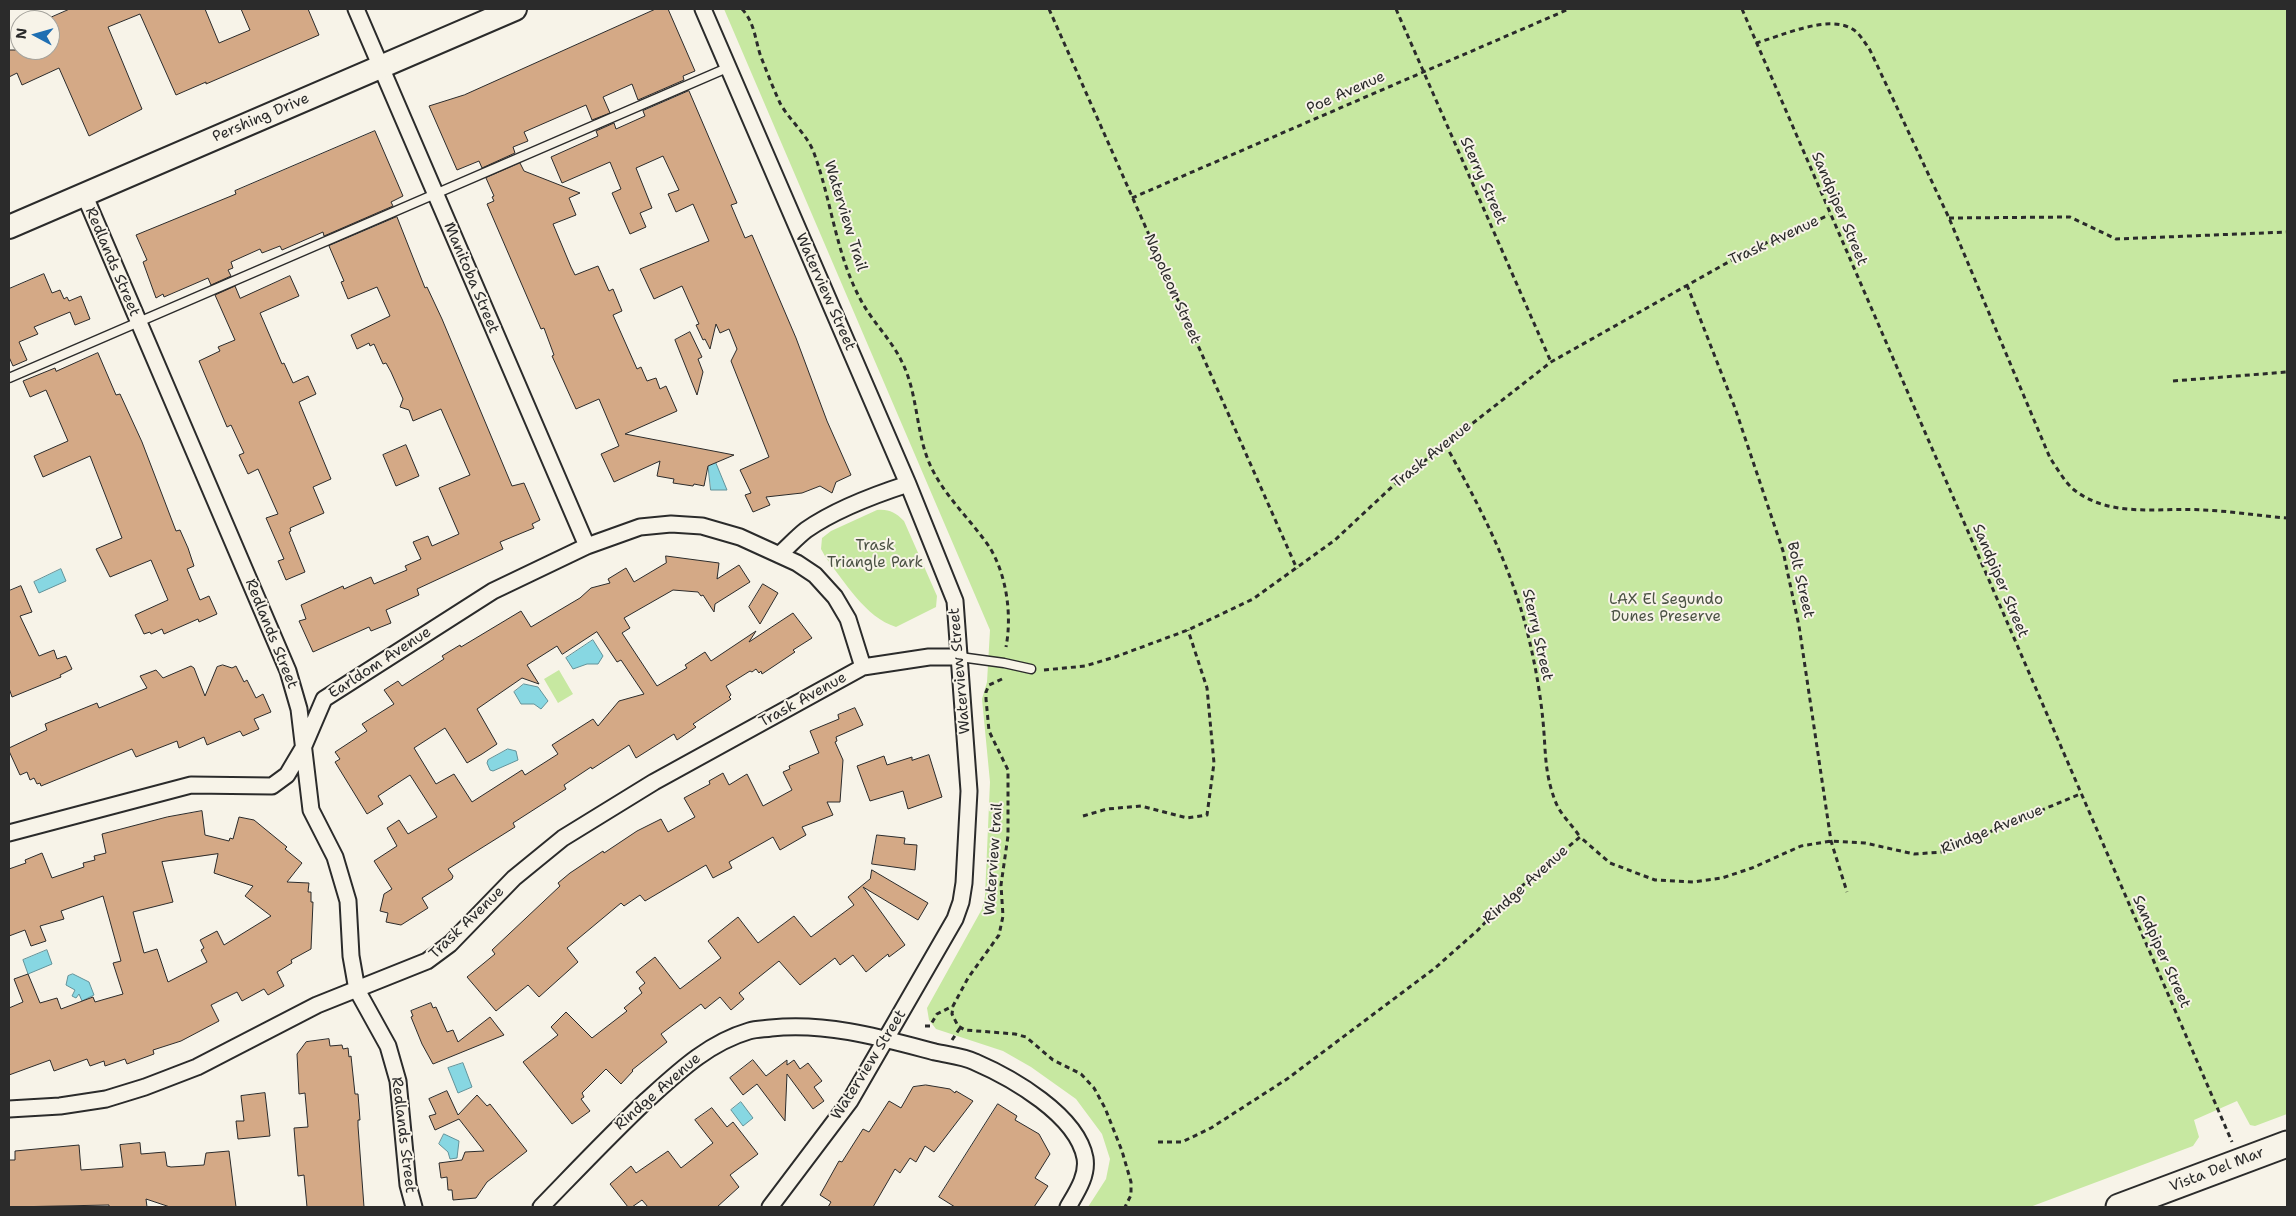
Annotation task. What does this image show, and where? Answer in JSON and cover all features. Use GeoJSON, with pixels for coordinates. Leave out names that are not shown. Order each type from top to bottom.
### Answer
{"type":"FeatureCollection","features":[{"type":"Feature","properties":{"kind":"main road","name":"Pershing Drive"},"geometry":{"type":"LineString","coordinates":[[9,227],[514,9]]}},
{"type":"Feature","properties":{"kind":"main road","name":"Vista Del Mar"},"geometry":{"type":"LineString","coordinates":[[2119,1207],[2287,1144]]}},
{"type":"Feature","properties":{"kind":"street","name":"Manitoba Street"},"geometry":{"type":"LineString","coordinates":[[356,9],[587,546]]}},
{"type":"Feature","properties":{"kind":"street","name":"Waterview Street"},"geometry":{"type":"LineString","coordinates":[[703,9],[908,484],[955,601],[969,791],[961,902],[955,919],[850,1102],[770,1207]]}},
{"type":"Feature","properties":{"kind":"street","name":"Redlands Street"},"geometry":{"type":"LineString","coordinates":[[84,194],[137,322],[288,671],[299,710],[311,810],[335,857],[348,901],[351,956],[357,990],[388,1046],[398,1081],[408,1185],[414,1207]]}},
{"type":"Feature","properties":{"kind":"street"},"geometry":{"type":"LineString","coordinates":[[780,554],[806,530],[839,512],[885,491],[908,484]]}},
{"type":"Feature","properties":{"kind":"street","name":"Earldom Avenue"},"geometry":{"type":"LineString","coordinates":[[9,833],[192,785],[272,786],[287,774],[303,748],[324,699],[493,591],[587,546],[640,527],[671,524],[702,526],[740,537],[780,554],[815,575],[835,597],[848,620],[863,666]]}},
{"type":"Feature","properties":{"kind":"street"},"geometry":{"type":"LineString","coordinates":[[863,666],[930,657],[960,656]]}},
{"type":"Feature","properties":{"kind":"street","name":"Trask Avenue"},"geometry":{"type":"LineString","coordinates":[[9,1109],[60,1106],[106,1099],[145,1087],[198,1067],[317,1005],[427,961],[450,944],[514,878],[563,838],[654,782],[863,666]]}},
{"type":"Feature","properties":{"kind":"street","name":"Rindge Avenue"},"geometry":{"type":"LineString","coordinates":[[541,1207],[611,1134],[675,1075],[705,1051],[749,1030],[787,1026],[850,1031],[973,1061],[1011,1080],[1041,1100],[1066,1123],[1078,1138],[1085,1160],[1082,1182],[1068,1207]]}},
{"type":"Feature","properties":{"kind":"lane"},"geometry":{"type":"LineString","coordinates":[[9,378],[727,68]]}},
{"type":"Feature","properties":{"kind":"lane"},"geometry":{"type":"LineString","coordinates":[[960,656],[1031,669]]}},
{"type":"Feature","properties":{"kind":"path","name":"Waterview Trail"},"geometry":{"type":"LineString","coordinates":[[742,9],[751,18],[761,56],[781,104],[813,150],[824,184],[844,262],[859,295],[902,360],[912,393],[921,439],[932,469],[950,498],[991,549],[1001,574],[1008,608],[1006,647]]}},
{"type":"Feature","properties":{"kind":"path","name":"Napoleon Street"},"geometry":{"type":"LineString","coordinates":[[1049,9],[1297,569]]}},
{"type":"Feature","properties":{"kind":"path","name":"Sterry Street"},"geometry":{"type":"LineString","coordinates":[[1396,9],[1551,362]]}},
{"type":"Feature","properties":{"kind":"path","name":"Poe Avenue"},"geometry":{"type":"LineString","coordinates":[[1132,198],[1569,9]]}},
{"type":"Feature","properties":{"kind":"path","name":"Sandpiper Street"},"geometry":{"type":"LineString","coordinates":[[1742,9],[1829,215],[2240,1161]]}},
{"type":"Feature","properties":{"kind":"path"},"geometry":{"type":"LineString","coordinates":[[1756,43],[1825,23],[1840,24],[1854,30],[1869,48],[1948,218],[2050,458],[2073,488],[2095,502],[2116,508],[2160,512],[2202,510],[2287,518]]}},
{"type":"Feature","properties":{"kind":"path","name":"Trask Avenue"},"geometry":{"type":"LineString","coordinates":[[1031,669],[1055,670],[1085,666],[1115,658],[1188,630],[1253,599],[1335,540],[1395,484],[1551,362],[1748,251],[1829,215]]}},
{"type":"Feature","properties":{"kind":"path"},"geometry":{"type":"LineString","coordinates":[[1948,218],[2070,217],[2116,239],[2287,232]]}},
{"type":"Feature","properties":{"kind":"path","name":"Bolt Street"},"geometry":{"type":"LineString","coordinates":[[1686,285],[1735,408],[1782,551],[1799,626],[1831,841],[1847,892]]}},
{"type":"Feature","properties":{"kind":"path"},"geometry":{"type":"LineString","coordinates":[[2173,381],[2287,372]]}},
{"type":"Feature","properties":{"kind":"path","name":"Sterry Street"},"geometry":{"type":"LineString","coordinates":[[1445,444],[1473,493],[1513,583],[1536,672],[1543,721],[1545,767],[1557,804],[1580,837]]}},
{"type":"Feature","properties":{"kind":"path"},"geometry":{"type":"LineString","coordinates":[[1083,816],[1107,809],[1141,806],[1187,818],[1207,816],[1214,763],[1207,688],[1188,630]]}},
{"type":"Feature","properties":{"kind":"path"},"geometry":{"type":"LineString","coordinates":[[979,699],[986,699],[989,685],[1002,679]]}},
{"type":"Feature","properties":{"kind":"path","name":"Waterview trail"},"geometry":{"type":"LineString","coordinates":[[953,1006],[968,978],[998,935],[1004,916],[1001,885],[1008,836],[1008,770],[989,730],[986,699]]}},
{"type":"Feature","properties":{"kind":"path","name":"Rindge Avenue"},"geometry":{"type":"LineString","coordinates":[[1158,1142],[1182,1142],[1211,1128],[1287,1080],[1435,968],[1478,930],[1510,896],[1580,837],[1610,863],[1655,880],[1693,882],[1722,878],[1752,868],[1801,846],[1831,841],[1865,843],[1914,854],[1942,852],[2080,794]]}},
{"type":"Feature","properties":{"kind":"path"},"geometry":{"type":"LineString","coordinates":[[925,1026],[930,1026],[937,1014],[953,1006]]}},
{"type":"Feature","properties":{"kind":"path"},"geometry":{"type":"LineString","coordinates":[[953,1006],[952,1014],[960,1028],[971,1031],[1015,1034],[1026,1038],[1053,1060],[1081,1074],[1094,1088],[1105,1108],[1119,1142],[1131,1182],[1131,1195],[1126,1207]]}},
{"type":"Feature","properties":{"kind":"path"},"geometry":{"type":"LineString","coordinates":[[952,1040],[960,1028]]}},
{"type":"Feature","properties":{"kind":"green space","name":"LAX El Segundo Dunes Preserve"},"geometry":{"type":"Polygon","coordinates":[[[724,9],[2287,9],[2287,1114],[2255,1126],[2250,1125],[2237,1101],[2194,1120],[2199,1137],[2193,1146],[2030,1207],[1088,1207],[1106,1179],[1110,1159],[1102,1134],[1076,1099],[1031,1067],[1003,1051],[936,1029],[929,1020],[927,1008],[982,909],[985,896],[990,782],[982,699],[987,682],[990,630],[724,9]]]}},
{"type":"Feature","properties":{"kind":"green space","name":"Trask Triangle Park"},"geometry":{"type":"Polygon","coordinates":[[[877,510],[892,512],[904,521],[937,596],[936,607],[896,627],[875,615],[856,598],[821,549],[822,538],[831,531],[877,510]]]}},
{"type":"Feature","properties":{"kind":"green space"},"geometry":{"type":"Polygon","coordinates":[[[559,670],[573,694],[558,703],[544,679],[559,670]]]}},
{"type":"Feature","properties":{"kind":"water"},"geometry":{"type":"Polygon","coordinates":[[[707,454],[713,456],[727,490],[711,490],[707,454]]]}},
{"type":"Feature","properties":{"kind":"water"},"geometry":{"type":"Polygon","coordinates":[[[61,569],[66,581],[39,593],[34,582],[61,569]]]}},
{"type":"Feature","properties":{"kind":"water"},"geometry":{"type":"Polygon","coordinates":[[[593,640],[603,656],[598,664],[587,664],[573,669],[566,658],[593,640]]]}},
{"type":"Feature","properties":{"kind":"water"},"geometry":{"type":"Polygon","coordinates":[[[524,684],[538,687],[548,701],[541,709],[534,704],[521,704],[514,692],[524,684]]]}},
{"type":"Feature","properties":{"kind":"water"},"geometry":{"type":"Polygon","coordinates":[[[508,749],[516,751],[518,760],[493,771],[490,770],[487,763],[488,760],[508,749]]]}},
{"type":"Feature","properties":{"kind":"water"},"geometry":{"type":"Polygon","coordinates":[[[47,950],[52,964],[28,974],[23,960],[47,950]]]}},
{"type":"Feature","properties":{"kind":"water"},"geometry":{"type":"Polygon","coordinates":[[[73,974],[89,982],[94,995],[82,1001],[79,994],[76,998],[72,996],[75,990],[66,985],[68,976],[73,974]]]}},
{"type":"Feature","properties":{"kind":"water"},"geometry":{"type":"Polygon","coordinates":[[[463,1063],[472,1087],[458,1093],[448,1068],[463,1063]]]}},
{"type":"Feature","properties":{"kind":"water"},"geometry":{"type":"Polygon","coordinates":[[[741,1102],[753,1118],[743,1126],[731,1110],[741,1102]]]}},
{"type":"Feature","properties":{"kind":"water"},"geometry":{"type":"Polygon","coordinates":[[[444,1134],[459,1141],[457,1158],[450,1159],[448,1152],[439,1144],[444,1134]]]}},
{"type":"Feature","properties":{"kind":"building"},"geometry":{"type":"Polygon","coordinates":[[[70,9],[205,9],[219,43],[250,30],[241,9],[308,9],[319,35],[176,95],[140,14],[108,27],[142,109],[89,136],[59,68],[22,85],[17,73],[9,77],[9,50],[10,60],[60,60],[60,14],[70,9]]]}},
{"type":"Feature","properties":{"kind":"building"},"geometry":{"type":"Polygon","coordinates":[[[656,9],[668,9],[695,71],[683,76],[684,80],[638,100],[632,84],[603,97],[610,113],[592,120],[586,105],[524,132],[528,141],[513,147],[515,153],[482,168],[479,161],[457,170],[429,106],[464,95],[656,9]]]}},
{"type":"Feature","properties":{"kind":"building"},"geometry":{"type":"Polygon","coordinates":[[[689,91],[737,203],[731,205],[745,238],[752,235],[796,338],[827,421],[851,475],[836,482],[832,493],[820,486],[802,493],[766,497],[770,505],[753,512],[745,495],[751,493],[740,470],[769,457],[731,361],[737,349],[729,329],[720,333],[716,324],[710,349],[705,339],[703,340],[696,325],[699,324],[682,286],[654,299],[640,269],[709,241],[693,204],[676,212],[668,194],[679,190],[663,156],[636,168],[652,208],[640,213],[646,227],[630,234],[612,193],[621,189],[610,162],[562,183],[551,157],[598,136],[596,131],[614,123],[616,129],[645,116],[643,111],[689,91]]]}},
{"type":"Feature","properties":{"kind":"building"},"geometry":{"type":"Polygon","coordinates":[[[375,131],[403,196],[391,202],[393,206],[324,236],[323,232],[282,250],[280,246],[262,253],[260,249],[231,262],[233,268],[228,270],[231,276],[211,285],[208,278],[164,297],[163,294],[156,298],[143,262],[147,260],[136,235],[236,194],[235,191],[375,131]]]}},
{"type":"Feature","properties":{"kind":"building"},"geometry":{"type":"Polygon","coordinates":[[[520,163],[524,171],[580,193],[569,198],[576,215],[553,224],[571,267],[575,275],[598,266],[609,291],[613,289],[622,311],[613,315],[637,369],[641,367],[647,381],[656,378],[660,389],[666,386],[677,411],[625,434],[734,455],[708,466],[704,486],[673,483],[674,479],[657,476],[660,461],[614,482],[601,454],[619,446],[599,399],[576,409],[552,356],[554,355],[544,328],[541,329],[487,204],[494,201],[492,197],[494,196],[486,178],[520,163]]]}},
{"type":"Feature","properties":{"kind":"building"},"geometry":{"type":"Polygon","coordinates":[[[397,217],[425,288],[427,287],[442,319],[512,486],[524,483],[540,520],[532,524],[534,528],[500,542],[503,549],[417,589],[419,595],[386,610],[391,623],[371,631],[369,627],[313,652],[299,621],[306,619],[301,605],[343,586],[344,589],[371,577],[374,584],[407,570],[405,566],[421,559],[413,542],[428,536],[432,546],[459,534],[439,488],[470,475],[441,409],[413,421],[409,410],[400,407],[403,399],[391,372],[386,363],[383,364],[374,344],[370,346],[369,343],[357,349],[351,335],[390,316],[377,287],[348,299],[341,282],[344,281],[329,246],[397,217]]]}},
{"type":"Feature","properties":{"kind":"building"},"geometry":{"type":"Polygon","coordinates":[[[44,274],[52,293],[60,290],[64,299],[67,297],[69,301],[81,296],[90,319],[75,325],[70,312],[34,327],[38,334],[19,342],[27,360],[13,366],[9,357],[9,289],[44,274]]]}},
{"type":"Feature","properties":{"kind":"building"},"geometry":{"type":"Polygon","coordinates":[[[290,276],[299,296],[260,313],[282,364],[284,363],[293,383],[308,376],[316,394],[299,402],[331,479],[313,487],[324,513],[290,528],[291,531],[289,532],[305,572],[286,580],[278,561],[284,559],[266,518],[278,514],[258,469],[248,474],[239,455],[244,453],[231,425],[227,427],[199,361],[220,351],[218,347],[235,340],[215,295],[235,286],[240,298],[290,276]]]}},
{"type":"Feature","properties":{"kind":"building"},"geometry":{"type":"Polygon","coordinates":[[[690,332],[702,357],[698,359],[703,372],[697,395],[675,340],[690,332]]]}},
{"type":"Feature","properties":{"kind":"building"},"geometry":{"type":"Polygon","coordinates":[[[98,353],[116,395],[120,394],[142,442],[176,531],[180,530],[188,548],[194,566],[187,569],[200,600],[209,596],[217,614],[199,622],[198,619],[164,634],[162,629],[151,634],[150,632],[144,634],[135,615],[168,600],[151,560],[110,577],[96,549],[122,538],[90,456],[43,477],[34,456],[68,441],[46,390],[30,397],[23,381],[55,368],[56,371],[98,353]]]}},
{"type":"Feature","properties":{"kind":"building"},"geometry":{"type":"Polygon","coordinates":[[[406,445],[419,476],[396,486],[383,455],[406,445]]]}},
{"type":"Feature","properties":{"kind":"building"},"geometry":{"type":"Polygon","coordinates":[[[666,556],[719,563],[717,579],[739,565],[750,582],[715,604],[714,612],[703,595],[701,596],[698,592],[673,590],[624,618],[630,628],[622,633],[657,686],[687,668],[685,665],[705,652],[711,661],[756,631],[749,642],[793,613],[812,638],[762,674],[761,671],[759,673],[756,669],[752,672],[750,671],[726,686],[731,699],[693,724],[696,727],[677,740],[674,734],[636,758],[629,745],[564,785],[566,789],[513,823],[515,827],[448,869],[453,876],[452,879],[422,898],[428,908],[401,925],[386,922],[388,913],[380,911],[384,894],[392,889],[374,861],[397,846],[387,828],[399,820],[408,834],[437,817],[410,775],[378,796],[383,804],[367,814],[335,762],[340,759],[335,752],[367,731],[362,724],[394,704],[384,690],[398,681],[402,686],[444,659],[442,656],[460,645],[461,647],[521,611],[531,627],[580,598],[591,588],[610,583],[608,579],[626,568],[634,582],[666,563],[666,556]],[[597,632],[562,654],[557,646],[527,665],[539,684],[522,678],[477,709],[497,744],[467,763],[445,728],[414,748],[436,784],[454,774],[472,802],[522,770],[525,775],[558,754],[552,745],[593,719],[598,726],[619,701],[644,694],[621,660],[617,662],[597,632]]]}},
{"type":"Feature","properties":{"kind":"building"},"geometry":{"type":"Polygon","coordinates":[[[763,584],[778,593],[760,624],[749,607],[763,584]]]}},
{"type":"Feature","properties":{"kind":"building"},"geometry":{"type":"Polygon","coordinates":[[[21,586],[32,612],[20,616],[39,656],[54,650],[57,659],[66,656],[72,669],[60,675],[61,677],[12,697],[9,688],[9,591],[21,586]]]}},
{"type":"Feature","properties":{"kind":"building"},"geometry":{"type":"Polygon","coordinates":[[[223,665],[232,668],[236,666],[244,682],[247,680],[256,698],[263,694],[271,712],[254,719],[259,729],[243,736],[240,731],[207,745],[204,737],[179,748],[177,741],[136,757],[132,749],[41,786],[40,783],[37,784],[34,778],[30,780],[27,772],[20,775],[9,748],[47,730],[45,724],[97,703],[99,708],[147,688],[140,676],[156,670],[163,678],[191,666],[194,668],[205,696],[217,667],[223,665]]]}},
{"type":"Feature","properties":{"kind":"building"},"geometry":{"type":"Polygon","coordinates":[[[855,708],[863,725],[836,737],[837,741],[835,742],[843,760],[840,802],[827,802],[833,815],[802,827],[806,835],[780,850],[773,837],[729,862],[732,868],[713,878],[706,865],[645,901],[640,895],[624,906],[621,903],[567,948],[578,962],[539,997],[528,985],[496,1011],[467,977],[495,954],[492,950],[560,886],[558,883],[570,873],[603,851],[604,853],[637,831],[661,819],[668,832],[695,817],[684,798],[710,784],[709,781],[723,773],[729,785],[747,774],[763,806],[792,790],[783,772],[790,769],[789,766],[819,753],[810,731],[839,719],[838,715],[855,708]]]}},
{"type":"Feature","properties":{"kind":"building"},"geometry":{"type":"Polygon","coordinates":[[[929,755],[942,797],[908,809],[903,791],[870,801],[857,766],[884,756],[887,765],[912,757],[912,760],[929,755]]]}},
{"type":"Feature","properties":{"kind":"building"},"geometry":{"type":"Polygon","coordinates":[[[202,811],[205,835],[229,841],[230,838],[233,839],[239,817],[254,820],[287,847],[285,849],[302,863],[287,882],[309,883],[308,892],[311,892],[311,902],[313,902],[311,949],[291,960],[292,963],[277,972],[284,986],[268,995],[264,989],[242,1001],[237,992],[211,1005],[219,1021],[181,1041],[153,1050],[154,1054],[127,1064],[125,1059],[105,1066],[104,1061],[90,1066],[87,1059],[54,1071],[50,1060],[9,1075],[9,1008],[23,1002],[14,979],[28,974],[40,1003],[57,998],[61,1009],[93,997],[95,1002],[123,994],[113,963],[121,961],[103,896],[61,911],[64,919],[40,926],[46,941],[31,946],[25,930],[9,936],[9,869],[26,863],[25,860],[42,853],[52,878],[84,867],[83,863],[95,860],[94,856],[106,853],[102,834],[167,817],[202,811]],[[218,854],[162,862],[173,902],[133,912],[144,953],[157,949],[168,982],[207,962],[201,950],[204,948],[200,940],[217,931],[224,945],[271,916],[245,896],[253,886],[214,873],[218,854]]]}},
{"type":"Feature","properties":{"kind":"building"},"geometry":{"type":"Polygon","coordinates":[[[877,835],[905,838],[904,844],[917,845],[915,870],[872,864],[877,835]]]}},
{"type":"Feature","properties":{"kind":"building"},"geometry":{"type":"Polygon","coordinates":[[[872,870],[928,903],[918,920],[863,887],[905,945],[889,957],[888,954],[866,972],[853,955],[840,965],[835,958],[800,985],[779,961],[739,993],[744,999],[731,1010],[720,997],[705,1009],[701,1004],[661,1034],[667,1042],[632,1070],[621,1084],[606,1069],[582,1093],[584,1097],[581,1099],[590,1111],[572,1124],[523,1062],[558,1035],[551,1027],[566,1012],[592,1038],[627,1011],[624,1008],[642,993],[639,988],[645,983],[636,972],[655,957],[680,989],[721,958],[708,941],[738,917],[758,943],[794,916],[811,937],[854,905],[848,897],[870,879],[872,870]]]}},
{"type":"Feature","properties":{"kind":"building"},"geometry":{"type":"Polygon","coordinates":[[[431,1003],[433,1008],[436,1007],[447,1032],[453,1030],[458,1042],[490,1017],[504,1035],[433,1064],[411,1017],[413,1016],[411,1011],[431,1003]]]}},
{"type":"Feature","properties":{"kind":"building"},"geometry":{"type":"Polygon","coordinates":[[[329,1039],[330,1046],[342,1045],[343,1049],[348,1048],[349,1057],[351,1056],[355,1094],[358,1094],[360,1120],[358,1120],[358,1126],[364,1207],[307,1207],[304,1175],[298,1176],[294,1128],[308,1127],[305,1093],[299,1094],[297,1054],[306,1042],[329,1039]]]}},
{"type":"Feature","properties":{"kind":"building"},"geometry":{"type":"Polygon","coordinates":[[[753,1060],[766,1076],[787,1060],[787,1065],[794,1060],[800,1069],[808,1063],[822,1081],[814,1087],[824,1101],[813,1109],[787,1074],[785,1121],[757,1084],[743,1095],[730,1078],[753,1060]]]}},
{"type":"Feature","properties":{"kind":"building"},"geometry":{"type":"Polygon","coordinates":[[[926,1085],[950,1089],[955,1093],[956,1091],[973,1101],[934,1152],[925,1146],[916,1162],[910,1158],[900,1173],[895,1169],[873,1207],[828,1207],[831,1202],[820,1195],[839,1161],[842,1162],[863,1129],[869,1132],[889,1101],[901,1108],[913,1087],[926,1085]]]}},
{"type":"Feature","properties":{"kind":"building"},"geometry":{"type":"Polygon","coordinates":[[[447,1091],[458,1115],[477,1095],[487,1106],[490,1104],[527,1151],[487,1182],[476,1198],[453,1200],[452,1190],[448,1190],[447,1177],[441,1178],[439,1163],[462,1160],[465,1152],[484,1151],[459,1119],[435,1130],[429,1116],[436,1114],[429,1099],[447,1091]]]}},
{"type":"Feature","properties":{"kind":"building"},"geometry":{"type":"Polygon","coordinates":[[[265,1093],[270,1136],[238,1139],[236,1121],[244,1121],[241,1096],[265,1093]]]}},
{"type":"Feature","properties":{"kind":"building"},"geometry":{"type":"Polygon","coordinates":[[[998,1104],[1017,1116],[1015,1120],[1039,1134],[1050,1154],[1035,1178],[1048,1186],[1034,1207],[955,1207],[939,1197],[998,1104]]]}},
{"type":"Feature","properties":{"kind":"building"},"geometry":{"type":"Polygon","coordinates":[[[712,1108],[727,1127],[733,1122],[758,1154],[730,1175],[739,1187],[717,1207],[648,1207],[642,1200],[632,1207],[628,1207],[610,1184],[631,1166],[636,1173],[668,1151],[681,1168],[713,1143],[695,1120],[712,1108]]]}},
{"type":"Feature","properties":{"kind":"building"},"geometry":{"type":"Polygon","coordinates":[[[140,1143],[141,1154],[165,1152],[167,1166],[171,1167],[204,1165],[206,1153],[229,1151],[236,1207],[170,1207],[146,1199],[147,1207],[109,1207],[109,1205],[9,1207],[9,1160],[15,1160],[15,1151],[79,1145],[81,1170],[123,1167],[120,1145],[140,1143]]]}}]}
